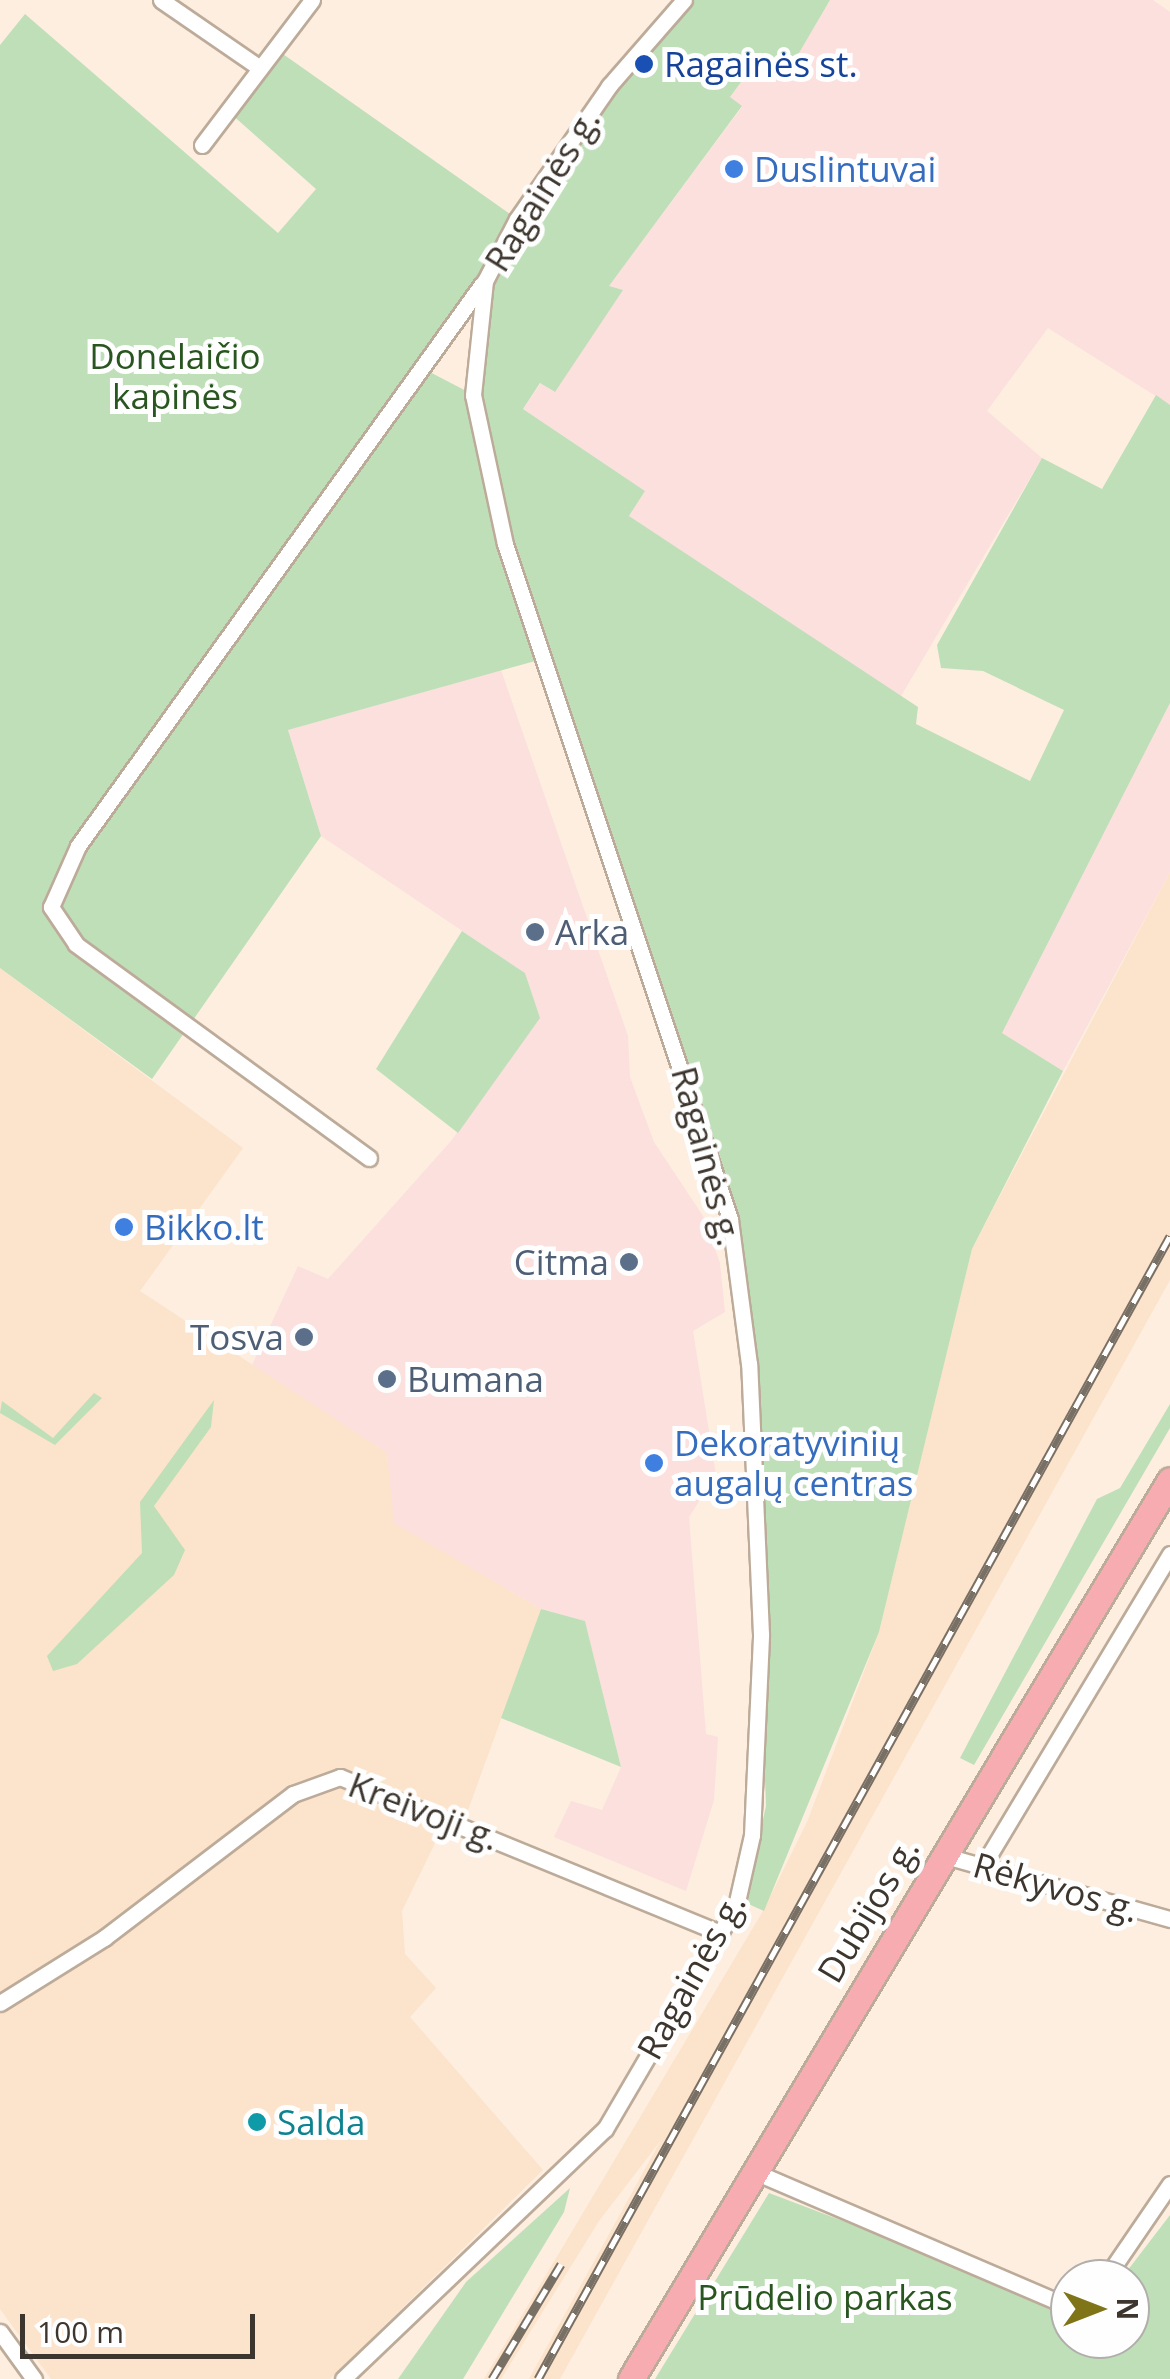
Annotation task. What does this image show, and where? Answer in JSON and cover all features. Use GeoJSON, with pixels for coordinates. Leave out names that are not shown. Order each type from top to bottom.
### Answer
{"type":"FeatureCollection","features":[{"type":"Feature","properties":{"kind":"main road","name":"Dubijos g."},"geometry":{"type":"LineString","coordinates":[[631,2379],[1170,1480]]}},
{"type":"Feature","properties":{"kind":"street"},"geometry":{"type":"LineString","coordinates":[[161,0],[260,68]]}},
{"type":"Feature","properties":{"kind":"street"},"geometry":{"type":"LineString","coordinates":[[202,145],[312,0]]}},
{"type":"Feature","properties":{"kind":"street","name":"Ragainės g."},"geometry":{"type":"LineString","coordinates":[[343,2379],[604,2129],[721,1932],[746,1870],[762,1725],[748,1364],[730,1219],[506,544],[473,395],[485,281],[553,161],[684,0]]}},
{"type":"Feature","properties":{"kind":"street"},"geometry":{"type":"LineString","coordinates":[[369,1158],[76,944],[51,907],[78,846],[485,281]]}},
{"type":"Feature","properties":{"kind":"street"},"geometry":{"type":"LineString","coordinates":[[982,1867],[1170,1554]]}},
{"type":"Feature","properties":{"kind":"street","name":"Kreivoji g."},"geometry":{"type":"LineString","coordinates":[[0,2002],[104,1938],[293,1794],[340,1777],[721,1932]]}},
{"type":"Feature","properties":{"kind":"street","name":"Rėkyvos g."},"geometry":{"type":"LineString","coordinates":[[942,1855],[1170,1919]]}},
{"type":"Feature","properties":{"kind":"street"},"geometry":{"type":"LineString","coordinates":[[754,2172],[1050,2298]]}},
{"type":"Feature","properties":{"kind":"street"},"geometry":{"type":"LineString","coordinates":[[1118,2259],[1170,2184]]}},
{"type":"Feature","properties":{"kind":"street"},"geometry":{"type":"LineString","coordinates":[[0,2332],[34,2379]]}},
{"type":"Feature","properties":{"kind":"shaded area"},"geometry":{"type":"Polygon","coordinates":[[[830,0],[1153,0],[1170,12],[1170,405],[1048,328],[987,411],[1042,458],[901,696],[671,550],[629,516],[645,491],[523,409],[541,383],[554,392],[622,290],[608,287],[742,107],[730,97],[755,62],[782,81],[830,0]]]}},
{"type":"Feature","properties":{"kind":"shaded area"},"geometry":{"type":"Polygon","coordinates":[[[501,670],[628,1036],[630,1077],[654,1142],[705,1219],[720,1263],[725,1312],[693,1331],[716,1475],[689,1517],[706,1734],[718,1737],[714,1800],[686,1891],[554,1837],[571,1801],[602,1810],[621,1767],[585,1621],[541,1609],[393,1523],[387,1453],[252,1365],[298,1266],[328,1279],[451,1141],[539,1018],[525,973],[321,836],[288,730],[501,670]]]}},
{"type":"Feature","properties":{"kind":"shaded area"},"geometry":{"type":"Polygon","coordinates":[[[1170,703],[1170,872],[1063,1071],[1001,1033],[1170,703]]]}},
{"type":"Feature","properties":{"kind":"shaded area"},"geometry":{"type":"Polygon","coordinates":[[[1170,872],[1170,1280],[560,2379],[529,2379],[661,2140],[599,2221],[501,2379],[484,2379],[763,1911],[807,1822],[879,1632],[972,1249],[1170,872]]]}},
{"type":"Feature","properties":{"kind":"shaded area"},"geometry":{"type":"Polygon","coordinates":[[[0,968],[243,1148],[140,1291],[387,1453],[394,1523],[541,1609],[463,1824],[440,1833],[402,1911],[405,1954],[436,1988],[410,2017],[543,2170],[330,2379],[51,2379],[0,2309],[0,968]]]}},
{"type":"Feature","properties":{"kind":"green space","name":"Donelaičio kapinės"},"geometry":{"type":"Polygon","coordinates":[[[684,0],[830,0],[782,82],[755,63],[730,97],[742,106],[609,286],[623,290],[555,392],[540,383],[523,409],[645,491],[629,516],[918,707],[916,724],[1030,781],[1064,710],[983,671],[941,668],[937,645],[1042,458],[1102,489],[1156,395],[1170,405],[1170,703],[1002,1033],[1063,1071],[972,1249],[879,1632],[764,1911],[744,1902],[766,1806],[749,1364],[730,1219],[546,658],[288,730],[321,836],[152,1079],[0,968],[0,45],[25,14],[278,233],[316,189],[230,113],[273,47],[517,219],[684,0]],[[484,283],[424,369],[472,394],[484,283]]]}},
{"type":"Feature","properties":{"kind":"green space"},"geometry":{"type":"Polygon","coordinates":[[[462,931],[525,973],[540,1018],[458,1133],[376,1069],[462,931]]]}},
{"type":"Feature","properties":{"kind":"green space"},"geometry":{"type":"Polygon","coordinates":[[[94,1393],[102,1398],[55,1445],[0,1413],[2,1401],[53,1438],[94,1393]]]}},
{"type":"Feature","properties":{"kind":"green space"},"geometry":{"type":"Polygon","coordinates":[[[214,1400],[211,1427],[154,1506],[185,1550],[174,1575],[77,1664],[53,1671],[47,1656],[142,1553],[140,1502],[214,1400]]]}},
{"type":"Feature","properties":{"kind":"green space"},"geometry":{"type":"Polygon","coordinates":[[[1170,1404],[1170,1428],[974,1765],[960,1758],[1097,1499],[1120,1488],[1170,1404]]]}},
{"type":"Feature","properties":{"kind":"green space"},"geometry":{"type":"Polygon","coordinates":[[[541,1609],[585,1621],[621,1767],[501,1718],[541,1609]]]}},
{"type":"Feature","properties":{"kind":"green space"},"geometry":{"type":"Polygon","coordinates":[[[570,2188],[564,2212],[463,2379],[398,2379],[466,2282],[570,2188]]]}},
{"type":"Feature","properties":{"kind":"green space","name":"Prūdelio parkas"},"geometry":{"type":"Polygon","coordinates":[[[769,2193],[1050,2299],[1050,2359],[1150,2359],[1150,2259],[1136,2259],[1170,2215],[1170,2379],[655,2379],[769,2193]]]}},
{"type":"Feature","properties":{"kind":"railway"},"geometry":{"type":"LineString","coordinates":[[538,2379],[1170,1236]]}},
{"type":"Feature","properties":{"kind":"railway"},"geometry":{"type":"LineString","coordinates":[[492,2379],[561,2264]]}},
{"type":"Feature","properties":{"kind":"place","name":"Ragainės st."},"geometry":{"type":"Point","coordinates":[644,64]}},
{"type":"Feature","properties":{"kind":"place","name":"Duslintuvai"},"geometry":{"type":"Point","coordinates":[734,169]}},
{"type":"Feature","properties":{"kind":"place","name":"Arka"},"geometry":{"type":"Point","coordinates":[535,932]}},
{"type":"Feature","properties":{"kind":"place","name":"Bikko.lt"},"geometry":{"type":"Point","coordinates":[124,1227]}},
{"type":"Feature","properties":{"kind":"place","name":"Citma"},"geometry":{"type":"Point","coordinates":[629,1262]}},
{"type":"Feature","properties":{"kind":"place","name":"Tosva"},"geometry":{"type":"Point","coordinates":[304,1337]}},
{"type":"Feature","properties":{"kind":"place","name":"Bumana"},"geometry":{"type":"Point","coordinates":[387,1379]}},
{"type":"Feature","properties":{"kind":"place","name":"Dekoratyvinių augalų centras"},"geometry":{"type":"Point","coordinates":[654,1463]}},
{"type":"Feature","properties":{"kind":"place","name":"Salda"},"geometry":{"type":"Point","coordinates":[257,2122]}}]}
